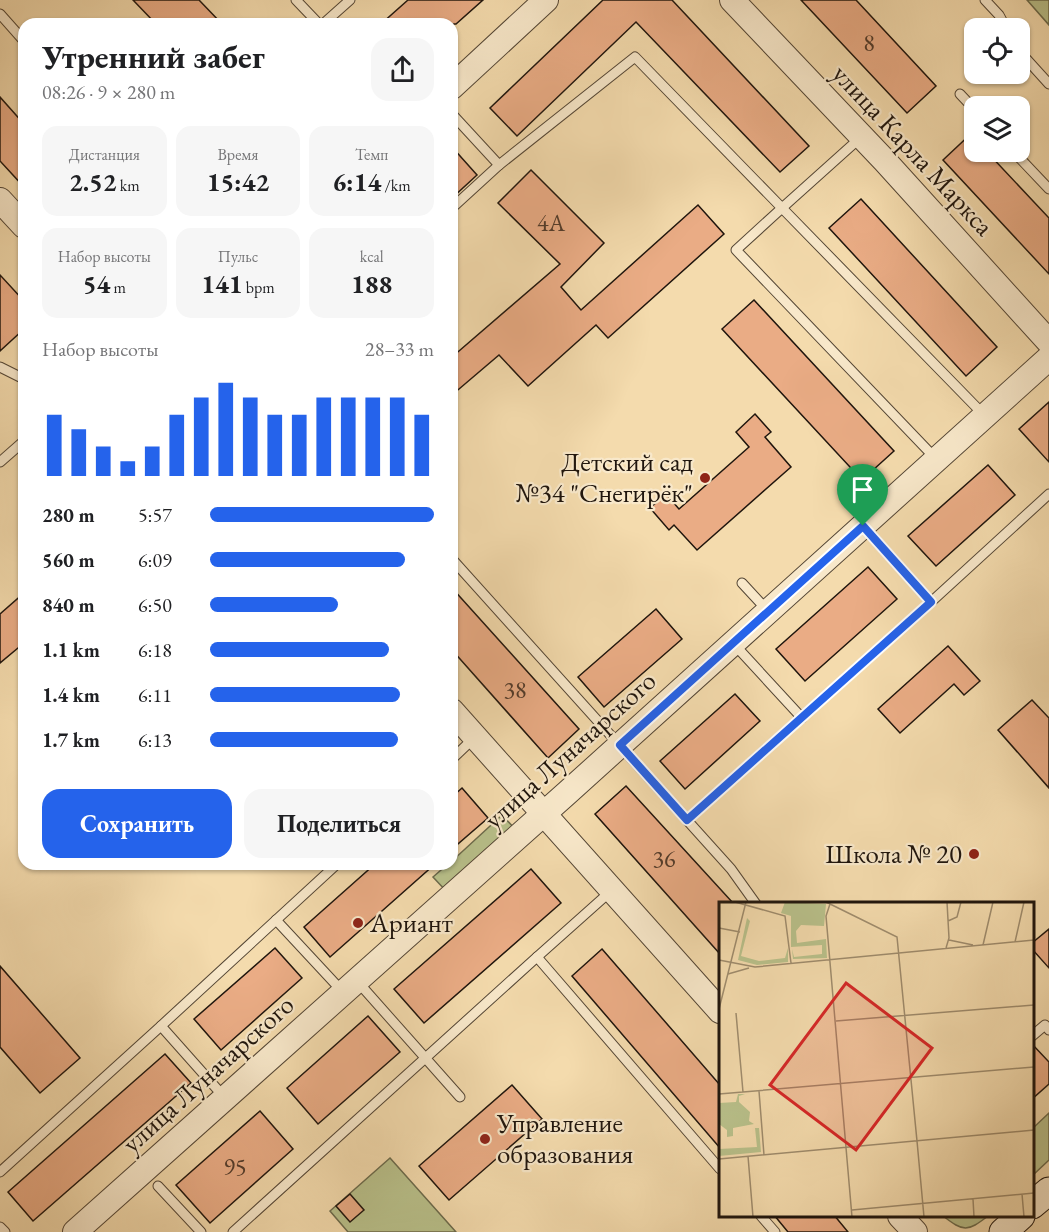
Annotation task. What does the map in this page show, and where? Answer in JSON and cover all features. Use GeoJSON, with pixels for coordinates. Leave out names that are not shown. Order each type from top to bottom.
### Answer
{"type":"FeatureCollection","features":[{"type":"Feature","properties":{"kind":"main road"},"geometry":{"type":"LineString","coordinates":[[1034,1203],[1049,1191]]}},
{"type":"Feature","properties":{"kind":"main road"},"geometry":{"type":"LineString","coordinates":[[1003,1232],[1019,1217]]}},
{"type":"Feature","properties":{"kind":"street"},"geometry":{"type":"LineString","coordinates":[[458,81],[546,0]]}},
{"type":"Feature","properties":{"kind":"street","name":"улица Карла Маркса"},"geometry":{"type":"LineString","coordinates":[[732,0],[862,136],[1049,342]]}},
{"type":"Feature","properties":{"kind":"street"},"geometry":{"type":"LineString","coordinates":[[0,200],[18,220]]}},
{"type":"Feature","properties":{"kind":"street","name":"улица Луначарского"},"geometry":{"type":"LineString","coordinates":[[75,1232],[733,644],[1049,358]]}},
{"type":"Feature","properties":{"kind":"street"},"geometry":{"type":"LineString","coordinates":[[458,718],[719,1010]]}},
{"type":"Feature","properties":{"kind":"street"},"geometry":{"type":"LineString","coordinates":[[902,1217],[915,1232]]}},
{"type":"Feature","properties":{"kind":"lane"},"geometry":{"type":"LineString","coordinates":[[296,0],[315,18]]}},
{"type":"Feature","properties":{"kind":"lane"},"geometry":{"type":"LineString","coordinates":[[328,18],[350,0]]}},
{"type":"Feature","properties":{"kind":"lane"},"geometry":{"type":"LineString","coordinates":[[985,0],[1001,18]]}},
{"type":"Feature","properties":{"kind":"lane"},"geometry":{"type":"LineString","coordinates":[[0,14],[18,34]]}},
{"type":"Feature","properties":{"kind":"lane"},"geometry":{"type":"LineString","coordinates":[[458,203],[499,165],[635,57],[985,416]]}},
{"type":"Feature","properties":{"kind":"lane"},"geometry":{"type":"LineString","coordinates":[[1030,63],[1049,84]]}},
{"type":"Feature","properties":{"kind":"lane"},"geometry":{"type":"LineString","coordinates":[[960,94],[964,98]]}},
{"type":"Feature","properties":{"kind":"lane"},"geometry":{"type":"LineString","coordinates":[[458,121],[499,165]]}},
{"type":"Feature","properties":{"kind":"lane"},"geometry":{"type":"LineString","coordinates":[[862,136],[736,250],[937,459]]}},
{"type":"Feature","properties":{"kind":"lane"},"geometry":{"type":"LineString","coordinates":[[1023,162],[1049,189]]}},
{"type":"Feature","properties":{"kind":"lane"},"geometry":{"type":"LineString","coordinates":[[0,367],[18,376]]}},
{"type":"Feature","properties":{"kind":"lane"},"geometry":{"type":"LineString","coordinates":[[0,462],[18,446]]}},
{"type":"Feature","properties":{"kind":"lane"},"geometry":{"type":"LineString","coordinates":[[687,820],[1049,494]]}},
{"type":"Feature","properties":{"kind":"lane"},"geometry":{"type":"LineString","coordinates":[[863,526],[931,602]]}},
{"type":"Feature","properties":{"kind":"lane"},"geometry":{"type":"LineString","coordinates":[[458,566],[731,869],[755,902]]}},
{"type":"Feature","properties":{"kind":"lane"},"geometry":{"type":"LineString","coordinates":[[742,583],[768,612]]}},
{"type":"Feature","properties":{"kind":"lane"},"geometry":{"type":"LineString","coordinates":[[733,644],[802,718]]}},
{"type":"Feature","properties":{"kind":"lane"},"geometry":{"type":"LineString","coordinates":[[458,753],[475,737]]}},
{"type":"Feature","properties":{"kind":"lane"},"geometry":{"type":"LineString","coordinates":[[0,1172],[330,870]]}},
{"type":"Feature","properties":{"kind":"lane"},"geometry":{"type":"LineString","coordinates":[[233,1232],[613,890]]}},
{"type":"Feature","properties":{"kind":"lane"},"geometry":{"type":"LineString","coordinates":[[276,920],[424,1058],[460,1097]]}},
{"type":"Feature","properties":{"kind":"lane"},"geometry":{"type":"LineString","coordinates":[[537,957],[719,1168]]}},
{"type":"Feature","properties":{"kind":"lane"},"geometry":{"type":"LineString","coordinates":[[1034,1034],[1045,1025],[1049,1030]]}},
{"type":"Feature","properties":{"kind":"lane"},"geometry":{"type":"LineString","coordinates":[[161,1026],[225,1098]]}},
{"type":"Feature","properties":{"kind":"lane"},"geometry":{"type":"LineString","coordinates":[[158,1186],[201,1232]]}},
{"type":"Feature","properties":{"kind":"lane"},"geometry":{"type":"LineString","coordinates":[[763,1217],[775,1232]]}},
{"type":"Feature","properties":{"kind":"lane"},"geometry":{"type":"LineString","coordinates":[[0,1227],[4,1232]]}},
{"type":"Feature","properties":{"kind":"green space"},"geometry":{"type":"Polygon","coordinates":[[[1027,0],[1049,0],[1049,25],[1027,0]]]}},
{"type":"Feature","properties":{"kind":"green space"},"geometry":{"type":"Polygon","coordinates":[[[502,815],[516,830],[447,892],[433,877],[441,870],[458,870],[458,855],[502,815]]]}},
{"type":"Feature","properties":{"kind":"green space"},"geometry":{"type":"Polygon","coordinates":[[[1049,1113],[1049,1160],[1034,1174],[1034,1127],[1049,1113]]]}},
{"type":"Feature","properties":{"kind":"green space"},"geometry":{"type":"Polygon","coordinates":[[[390,1158],[456,1232],[348,1232],[330,1211],[390,1158]]]}},
{"type":"Feature","properties":{"kind":"green space"},"geometry":{"type":"Polygon","coordinates":[[[944,1217],[987,1217],[970,1227],[956,1225],[944,1217]]]}},
{"type":"Feature","properties":{"kind":"building"},"geometry":{"type":"Polygon","coordinates":[[[133,0],[199,0],[216,18],[150,18],[133,0]]]}},
{"type":"Feature","properties":{"kind":"building"},"geometry":{"type":"Polygon","coordinates":[[[408,0],[483,0],[458,22],[458,18],[388,18],[408,0]]]}},
{"type":"Feature","properties":{"kind":"building"},"geometry":{"type":"Polygon","coordinates":[[[603,0],[672,0],[809,146],[780,172],[636,22],[517,136],[490,108],[603,0]]]}},
{"type":"Feature","properties":{"kind":"building"},"geometry":{"type":"Polygon","coordinates":[[[801,0],[856,0],[936,86],[907,113],[801,0]]]}},
{"type":"Feature","properties":{"kind":"building"},"geometry":{"type":"Polygon","coordinates":[[[0,97],[18,117],[18,180],[0,161],[0,97]]]}},
{"type":"Feature","properties":{"kind":"building"},"geometry":{"type":"Polygon","coordinates":[[[964,140],[964,162],[996,162],[1049,218],[1049,274],[943,160],[964,140]]]}},
{"type":"Feature","properties":{"kind":"building"},"geometry":{"type":"Polygon","coordinates":[[[458,154],[477,175],[458,192],[458,154]]]}},
{"type":"Feature","properties":{"kind":"building"},"geometry":{"type":"Polygon","coordinates":[[[531,170],[604,243],[561,287],[581,310],[698,205],[724,234],[608,338],[596,325],[528,386],[499,355],[458,390],[458,352],[560,264],[498,203],[531,170]]]}},
{"type":"Feature","properties":{"kind":"building"},"geometry":{"type":"Polygon","coordinates":[[[861,199],[997,347],[966,376],[829,228],[861,199]]]}},
{"type":"Feature","properties":{"kind":"building"},"geometry":{"type":"Polygon","coordinates":[[[0,275],[18,294],[18,334],[0,351],[0,275]]]}},
{"type":"Feature","properties":{"kind":"building"},"geometry":{"type":"Polygon","coordinates":[[[754,300],[894,451],[862,480],[722,329],[754,300]]]}},
{"type":"Feature","properties":{"kind":"building"},"geometry":{"type":"Polygon","coordinates":[[[1049,402],[1049,462],[1019,429],[1049,402]]]}},
{"type":"Feature","properties":{"kind":"building"},"geometry":{"type":"Polygon","coordinates":[[[755,414],[771,432],[765,437],[791,467],[697,550],[674,525],[669,530],[650,508],[666,494],[679,509],[749,447],[736,432],[755,414]]]}},
{"type":"Feature","properties":{"kind":"building"},"geometry":{"type":"Polygon","coordinates":[[[988,465],[1015,495],[936,566],[908,536],[988,465]]]}},
{"type":"Feature","properties":{"kind":"building"},"geometry":{"type":"Polygon","coordinates":[[[868,567],[897,599],[805,681],[776,649],[868,567]]]}},
{"type":"Feature","properties":{"kind":"building"},"geometry":{"type":"Polygon","coordinates":[[[458,595],[579,729],[548,758],[458,657],[458,595]]]}},
{"type":"Feature","properties":{"kind":"building"},"geometry":{"type":"Polygon","coordinates":[[[18,598],[18,648],[0,663],[0,614],[18,598]]]}},
{"type":"Feature","properties":{"kind":"building"},"geometry":{"type":"Polygon","coordinates":[[[656,609],[682,639],[604,707],[578,677],[656,609]]]}},
{"type":"Feature","properties":{"kind":"building"},"geometry":{"type":"Polygon","coordinates":[[[948,646],[980,681],[964,695],[954,684],[900,733],[878,709],[948,646]]]}},
{"type":"Feature","properties":{"kind":"building"},"geometry":{"type":"Polygon","coordinates":[[[735,694],[760,721],[685,789],[660,761],[735,694]]]}},
{"type":"Feature","properties":{"kind":"building"},"geometry":{"type":"Polygon","coordinates":[[[1032,700],[1049,718],[1049,788],[998,730],[1032,700]]]}},
{"type":"Feature","properties":{"kind":"building"},"geometry":{"type":"Polygon","coordinates":[[[626,786],[732,902],[719,902],[719,953],[595,814],[626,786]]]}},
{"type":"Feature","properties":{"kind":"building"},"geometry":{"type":"Polygon","coordinates":[[[462,788],[488,818],[458,844],[458,792],[462,788]]]}},
{"type":"Feature","properties":{"kind":"building"},"geometry":{"type":"Polygon","coordinates":[[[531,869],[561,903],[424,1023],[394,989],[531,869]]]}},
{"type":"Feature","properties":{"kind":"building"},"geometry":{"type":"Polygon","coordinates":[[[368,870],[428,870],[330,957],[304,927],[368,870]]]}},
{"type":"Feature","properties":{"kind":"building"},"geometry":{"type":"Polygon","coordinates":[[[1049,929],[1049,968],[1034,951],[1034,941],[1049,929]]]}},
{"type":"Feature","properties":{"kind":"building"},"geometry":{"type":"Polygon","coordinates":[[[275,948],[302,978],[221,1050],[194,1019],[275,948]]]}},
{"type":"Feature","properties":{"kind":"building"},"geometry":{"type":"Polygon","coordinates":[[[602,949],[719,1084],[719,1147],[572,976],[602,949]]]}},
{"type":"Feature","properties":{"kind":"building"},"geometry":{"type":"Polygon","coordinates":[[[0,966],[80,1058],[40,1093],[0,1047],[0,966]]]}},
{"type":"Feature","properties":{"kind":"building"},"geometry":{"type":"Polygon","coordinates":[[[368,1016],[400,1052],[318,1124],[287,1088],[368,1016]]]}},
{"type":"Feature","properties":{"kind":"building"},"geometry":{"type":"Polygon","coordinates":[[[1034,1046],[1049,1062],[1049,1084],[1034,1097],[1034,1046]]]}},
{"type":"Feature","properties":{"kind":"building"},"geometry":{"type":"Polygon","coordinates":[[[165,1054],[191,1083],[33,1221],[8,1192],[165,1054]]]}},
{"type":"Feature","properties":{"kind":"building","name":"Управление образования"},"geometry":{"type":"Polygon","coordinates":[[[512,1085],[542,1119],[449,1200],[419,1166],[512,1085]]]}},
{"type":"Feature","properties":{"kind":"building"},"geometry":{"type":"Polygon","coordinates":[[[260,1111],[293,1149],[210,1223],[176,1185],[260,1111]]]}},
{"type":"Feature","properties":{"kind":"building"},"geometry":{"type":"Polygon","coordinates":[[[350,1194],[364,1210],[350,1222],[336,1206],[350,1194]]]}},
{"type":"Feature","properties":{"kind":"building"},"geometry":{"type":"Polygon","coordinates":[[[776,1217],[836,1217],[848,1232],[788,1232],[776,1217]]]}},
{"type":"Feature","properties":{"kind":"place","name":"Детский сад №34 \"Снегирёк\""},"geometry":{"type":"Point","coordinates":[705,478]}},
{"type":"Feature","properties":{"kind":"place","name":"Школа № 20"},"geometry":{"type":"Point","coordinates":[974,854]}},
{"type":"Feature","properties":{"kind":"place","name":"Ариант"},"geometry":{"type":"Point","coordinates":[358,923]}},
{"type":"Feature","properties":{"kind":"place","name":"Управление образования"},"geometry":{"type":"Point","coordinates":[485,1139]}},
{"type":"Feature","properties":{"kind":"route"},"geometry":{"type":"LineString","coordinates":[[863,526],[931,602],[687,820],[620,745],[863,526]]}}]}
